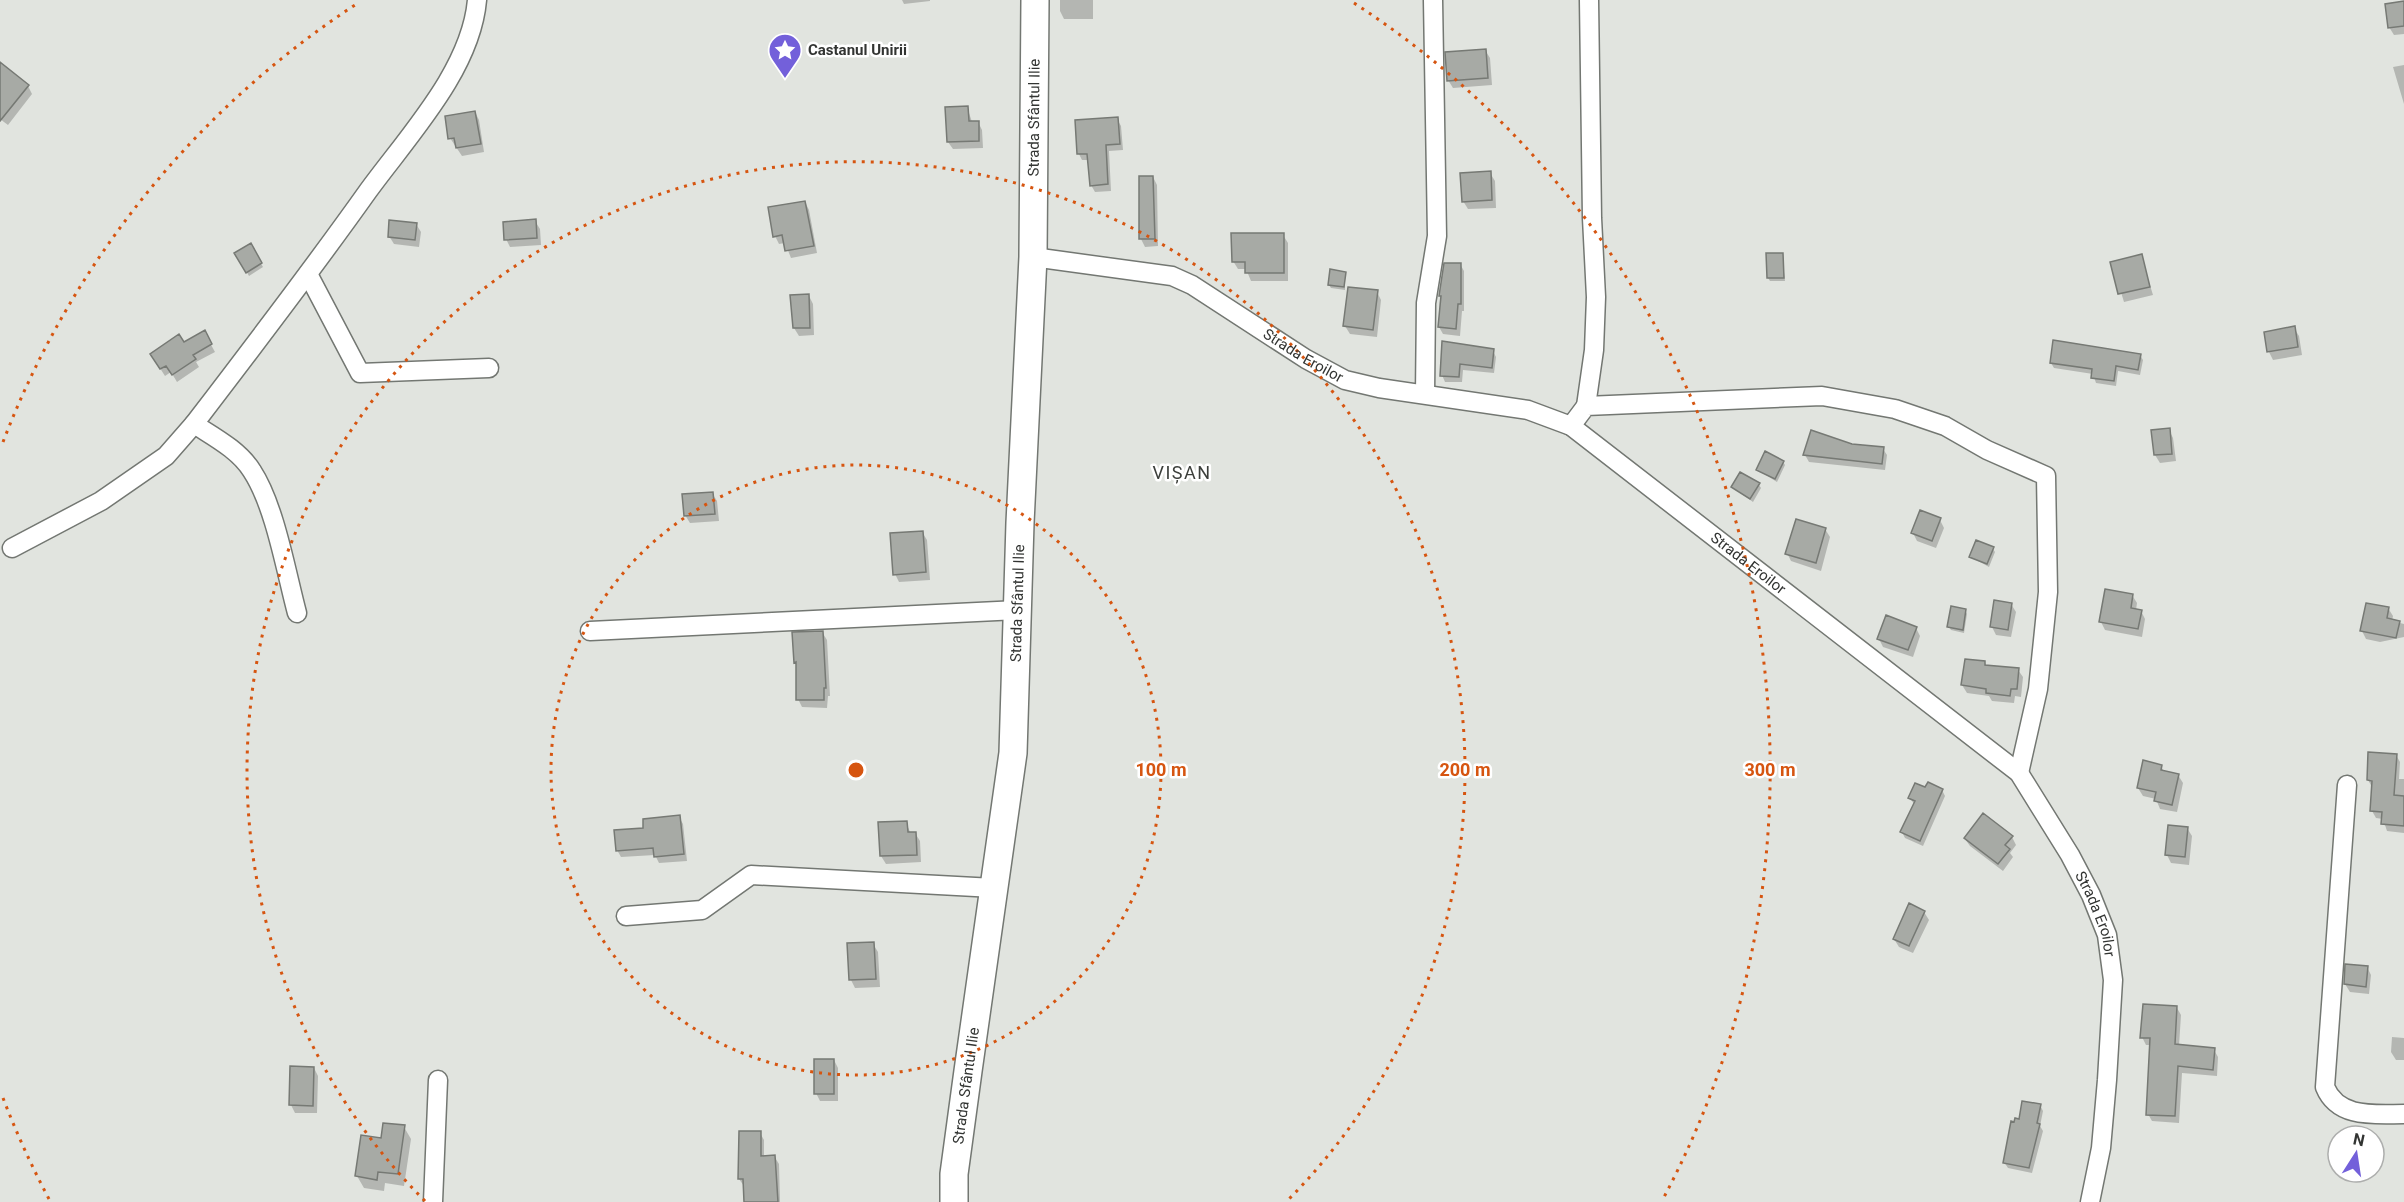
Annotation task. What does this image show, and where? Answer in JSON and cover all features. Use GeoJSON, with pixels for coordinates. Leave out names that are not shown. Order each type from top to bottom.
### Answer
{"type":"FeatureCollection","features":[{"type":"Feature","properties":{"kind":"street"},"geometry":{"type":"LineString","coordinates":[[12,548],[101,501],[166,456],[194,424],[308,274],[447,82],[469,41],[477,0]]}},
{"type":"Feature","properties":{"kind":"street","name":"Strada Sfântul Ilie"},"geometry":{"type":"LineString","coordinates":[[954,1202],[954,1174],[1013,753],[1033,257],[1035,0]]}},
{"type":"Feature","properties":{"kind":"street"},"geometry":{"type":"LineString","coordinates":[[1425,394],[1426,303],[1437,236],[1433,0]]}},
{"type":"Feature","properties":{"kind":"street"},"geometry":{"type":"LineString","coordinates":[[1571,426],[1586,406],[1594,350],[1596,297],[1592,218],[1589,0]]}},
{"type":"Feature","properties":{"kind":"street","name":"Strada Eroilor"},"geometry":{"type":"LineString","coordinates":[[1033,257],[1172,276],[1192,285],[1306,359],[1345,380],[1528,410],[1571,426],[2019,773],[2070,855],[2091,895],[2107,935],[2113,980],[2108,1068],[2101,1148],[2094,1192],[2090,1202]]}},
{"type":"Feature","properties":{"kind":"street"},"geometry":{"type":"LineString","coordinates":[[308,274],[360,373],[489,368]]}},
{"type":"Feature","properties":{"kind":"street"},"geometry":{"type":"LineString","coordinates":[[1586,406],[1822,396],[1895,409],[1935,423],[2046,476],[2048,592],[2038,689],[2019,773]]}},
{"type":"Feature","properties":{"kind":"street"},"geometry":{"type":"LineString","coordinates":[[194,424],[235,452],[252,470],[268,505],[297,613]]}},
{"type":"Feature","properties":{"kind":"street"},"geometry":{"type":"LineString","coordinates":[[590,632],[1018,610]]}},
{"type":"Feature","properties":{"kind":"street"},"geometry":{"type":"LineString","coordinates":[[2347,785],[2325,1087],[2329,1099],[2351,1112],[2404,1114]]}},
{"type":"Feature","properties":{"kind":"street"},"geometry":{"type":"LineString","coordinates":[[626,916],[702,910],[751,875],[994,888]]}},
{"type":"Feature","properties":{"kind":"street"},"geometry":{"type":"LineString","coordinates":[[434,1202],[438,1080]]}},
{"type":"Feature","properties":{"kind":"building"},"geometry":{"type":"Polygon","coordinates":[[[2404,1],[2404,26],[2388,28],[2385,4],[2404,1]]]}},
{"type":"Feature","properties":{"kind":"building"},"geometry":{"type":"Polygon","coordinates":[[[1486,49],[1488,78],[1447,81],[1445,52],[1486,49]]]}},
{"type":"Feature","properties":{"kind":"building"},"geometry":{"type":"Polygon","coordinates":[[[0,62],[29,85],[0,121],[0,62]]]}},
{"type":"Feature","properties":{"kind":"building"},"geometry":{"type":"Polygon","coordinates":[[[968,106],[969,121],[979,121],[979,141],[947,142],[945,107],[968,106]]]}},
{"type":"Feature","properties":{"kind":"building"},"geometry":{"type":"Polygon","coordinates":[[[475,111],[481,144],[456,148],[454,138],[448,139],[445,116],[475,111]]]}},
{"type":"Feature","properties":{"kind":"building"},"geometry":{"type":"Polygon","coordinates":[[[1118,117],[1120,144],[1106,145],[1108,184],[1090,186],[1087,154],[1077,154],[1075,120],[1118,117]]]}},
{"type":"Feature","properties":{"kind":"building"},"geometry":{"type":"Polygon","coordinates":[[[1491,171],[1492,200],[1462,202],[1460,173],[1491,171]]]}},
{"type":"Feature","properties":{"kind":"building"},"geometry":{"type":"Polygon","coordinates":[[[1139,176],[1153,176],[1155,239],[1139,239],[1139,176]]]}},
{"type":"Feature","properties":{"kind":"building"},"geometry":{"type":"Polygon","coordinates":[[[805,201],[814,246],[785,251],[782,235],[773,237],[768,207],[805,201]]]}},
{"type":"Feature","properties":{"kind":"building"},"geometry":{"type":"Polygon","coordinates":[[[536,219],[537,238],[504,240],[503,222],[536,219]]]}},
{"type":"Feature","properties":{"kind":"building"},"geometry":{"type":"Polygon","coordinates":[[[389,220],[417,223],[415,240],[388,237],[389,220]]]}},
{"type":"Feature","properties":{"kind":"building"},"geometry":{"type":"Polygon","coordinates":[[[1231,233],[1284,233],[1284,273],[1245,273],[1245,262],[1232,262],[1231,233]]]}},
{"type":"Feature","properties":{"kind":"building"},"geometry":{"type":"Polygon","coordinates":[[[251,243],[262,263],[246,273],[234,253],[251,243]]]}},
{"type":"Feature","properties":{"kind":"building"},"geometry":{"type":"Polygon","coordinates":[[[1766,253],[1783,253],[1784,278],[1767,278],[1766,253]]]}},
{"type":"Feature","properties":{"kind":"building"},"geometry":{"type":"Polygon","coordinates":[[[2142,254],[2150,287],[2118,294],[2110,262],[2142,254]]]}},
{"type":"Feature","properties":{"kind":"building"},"geometry":{"type":"Polygon","coordinates":[[[1444,263],[1461,263],[1461,304],[1458,304],[1456,329],[1438,327],[1441,296],[1439,296],[1444,263]]]}},
{"type":"Feature","properties":{"kind":"building"},"geometry":{"type":"Polygon","coordinates":[[[1330,269],[1346,272],[1344,287],[1328,285],[1330,269]]]}},
{"type":"Feature","properties":{"kind":"building"},"geometry":{"type":"Polygon","coordinates":[[[1348,287],[1378,290],[1373,330],[1343,326],[1348,287]]]}},
{"type":"Feature","properties":{"kind":"building"},"geometry":{"type":"Polygon","coordinates":[[[809,294],[810,328],[793,328],[790,295],[809,294]]]}},
{"type":"Feature","properties":{"kind":"building"},"geometry":{"type":"Polygon","coordinates":[[[2295,326],[2298,347],[2267,352],[2264,332],[2295,326]]]}},
{"type":"Feature","properties":{"kind":"building"},"geometry":{"type":"Polygon","coordinates":[[[205,330],[212,344],[193,355],[196,359],[172,375],[166,366],[160,369],[150,354],[179,334],[184,342],[205,330]]]}},
{"type":"Feature","properties":{"kind":"building"},"geometry":{"type":"Polygon","coordinates":[[[2053,340],[2141,354],[2138,370],[2116,366],[2114,381],[2091,378],[2092,369],[2050,363],[2053,340]]]}},
{"type":"Feature","properties":{"kind":"building"},"geometry":{"type":"Polygon","coordinates":[[[1442,341],[1494,349],[1492,368],[1460,364],[1459,377],[1440,376],[1442,341]]]}},
{"type":"Feature","properties":{"kind":"building"},"geometry":{"type":"Polygon","coordinates":[[[2170,428],[2172,454],[2154,455],[2151,430],[2170,428]]]}},
{"type":"Feature","properties":{"kind":"building"},"geometry":{"type":"Polygon","coordinates":[[[1811,430],[1852,444],[1884,447],[1882,464],[1803,455],[1811,430]]]}},
{"type":"Feature","properties":{"kind":"building"},"geometry":{"type":"Polygon","coordinates":[[[1765,451],[1784,461],[1775,479],[1756,470],[1765,451]]]}},
{"type":"Feature","properties":{"kind":"building"},"geometry":{"type":"Polygon","coordinates":[[[1740,472],[1760,483],[1750,499],[1731,487],[1740,472]]]}},
{"type":"Feature","properties":{"kind":"building"},"geometry":{"type":"Polygon","coordinates":[[[713,492],[715,514],[684,516],[682,494],[713,492]]]}},
{"type":"Feature","properties":{"kind":"building"},"geometry":{"type":"Polygon","coordinates":[[[1920,510],[1941,518],[1932,541],[1911,533],[1920,510]]]}},
{"type":"Feature","properties":{"kind":"building"},"geometry":{"type":"Polygon","coordinates":[[[1796,519],[1826,528],[1816,563],[1785,554],[1796,519]]]}},
{"type":"Feature","properties":{"kind":"building"},"geometry":{"type":"Polygon","coordinates":[[[923,531],[926,572],[893,575],[890,533],[923,531]]]}},
{"type":"Feature","properties":{"kind":"building"},"geometry":{"type":"Polygon","coordinates":[[[1976,540],[1994,547],[1987,564],[1969,557],[1976,540]]]}},
{"type":"Feature","properties":{"kind":"building"},"geometry":{"type":"Polygon","coordinates":[[[2105,589],[2133,594],[2131,608],[2142,610],[2138,629],[2099,622],[2105,589]]]}},
{"type":"Feature","properties":{"kind":"building"},"geometry":{"type":"Polygon","coordinates":[[[1994,600],[2012,603],[2008,630],[1990,627],[1994,600]]]}},
{"type":"Feature","properties":{"kind":"building"},"geometry":{"type":"Polygon","coordinates":[[[2366,603],[2389,607],[2387,618],[2400,621],[2396,638],[2360,631],[2366,603]]]}},
{"type":"Feature","properties":{"kind":"building"},"geometry":{"type":"Polygon","coordinates":[[[1951,606],[1966,609],[1963,630],[1947,627],[1951,606]]]}},
{"type":"Feature","properties":{"kind":"building"},"geometry":{"type":"Polygon","coordinates":[[[1886,615],[1917,627],[1908,650],[1877,639],[1886,615]]]}},
{"type":"Feature","properties":{"kind":"building"},"geometry":{"type":"Polygon","coordinates":[[[823,631],[826,688],[824,688],[824,700],[796,700],[796,662],[794,663],[792,632],[823,631]]]}},
{"type":"Feature","properties":{"kind":"building"},"geometry":{"type":"Polygon","coordinates":[[[1965,659],[1985,661],[1985,665],[2019,668],[2017,689],[2011,689],[2010,696],[1986,693],[1986,689],[1961,685],[1965,659]]]}},
{"type":"Feature","properties":{"kind":"building"},"geometry":{"type":"Polygon","coordinates":[[[2368,752],[2397,754],[2394,795],[2404,796],[2404,826],[2381,824],[2382,812],[2370,811],[2372,781],[2367,780],[2368,752]]]}},
{"type":"Feature","properties":{"kind":"building"},"geometry":{"type":"Polygon","coordinates":[[[2143,760],[2162,765],[2161,770],[2179,774],[2172,805],[2154,801],[2156,792],[2137,788],[2143,760]]]}},
{"type":"Feature","properties":{"kind":"building"},"geometry":{"type":"Polygon","coordinates":[[[1928,782],[1943,789],[1920,841],[1900,832],[1915,801],[1908,798],[1915,783],[1925,787],[1928,782]]]}},
{"type":"Feature","properties":{"kind":"building"},"geometry":{"type":"Polygon","coordinates":[[[1983,813],[2013,836],[2005,845],[2010,849],[1998,864],[1964,838],[1983,813]]]}},
{"type":"Feature","properties":{"kind":"building"},"geometry":{"type":"Polygon","coordinates":[[[680,815],[684,854],[654,857],[653,848],[616,851],[614,830],[643,828],[643,819],[680,815]]]}},
{"type":"Feature","properties":{"kind":"building"},"geometry":{"type":"Polygon","coordinates":[[[907,821],[908,832],[916,832],[917,855],[880,856],[878,822],[907,821]]]}},
{"type":"Feature","properties":{"kind":"building"},"geometry":{"type":"Polygon","coordinates":[[[2168,825],[2188,827],[2185,857],[2165,855],[2168,825]]]}},
{"type":"Feature","properties":{"kind":"building"},"geometry":{"type":"Polygon","coordinates":[[[1909,903],[1925,911],[1909,946],[1893,939],[1909,903]]]}},
{"type":"Feature","properties":{"kind":"building"},"geometry":{"type":"Polygon","coordinates":[[[874,942],[876,979],[849,980],[847,943],[874,942]]]}},
{"type":"Feature","properties":{"kind":"building"},"geometry":{"type":"Polygon","coordinates":[[[2345,964],[2368,966],[2366,987],[2344,984],[2345,964]]]}},
{"type":"Feature","properties":{"kind":"building"},"geometry":{"type":"Polygon","coordinates":[[[2143,1004],[2177,1006],[2175,1044],[2215,1048],[2213,1070],[2178,1066],[2175,1116],[2146,1115],[2150,1038],[2140,1038],[2143,1004]]]}},
{"type":"Feature","properties":{"kind":"building"},"geometry":{"type":"Polygon","coordinates":[[[814,1059],[834,1059],[834,1094],[814,1094],[814,1059]]]}},
{"type":"Feature","properties":{"kind":"building"},"geometry":{"type":"Polygon","coordinates":[[[290,1066],[314,1067],[313,1106],[289,1105],[290,1066]]]}},
{"type":"Feature","properties":{"kind":"building"},"geometry":{"type":"Polygon","coordinates":[[[2022,1101],[2041,1104],[2037,1123],[2040,1124],[2029,1168],[2003,1163],[2011,1121],[2014,1122],[2015,1118],[2019,1119],[2022,1101]]]}},
{"type":"Feature","properties":{"kind":"building"},"geometry":{"type":"Polygon","coordinates":[[[383,1123],[405,1125],[398,1174],[378,1172],[377,1180],[355,1176],[361,1135],[381,1138],[383,1123]]]}},
{"type":"Feature","properties":{"kind":"building"},"geometry":{"type":"Polygon","coordinates":[[[739,1131],[761,1131],[761,1156],[775,1155],[778,1202],[744,1202],[743,1179],[738,1179],[739,1131]]]}},
{"type":"Feature","properties":{"kind":"place","name":"Castanul Unirii"},"geometry":{"type":"Point","coordinates":[785,79]}},
{"type":"Feature","properties":{"kind":"district","name":"VIȘAN"},"geometry":{"type":"Point","coordinates":[1182,473]}}]}
